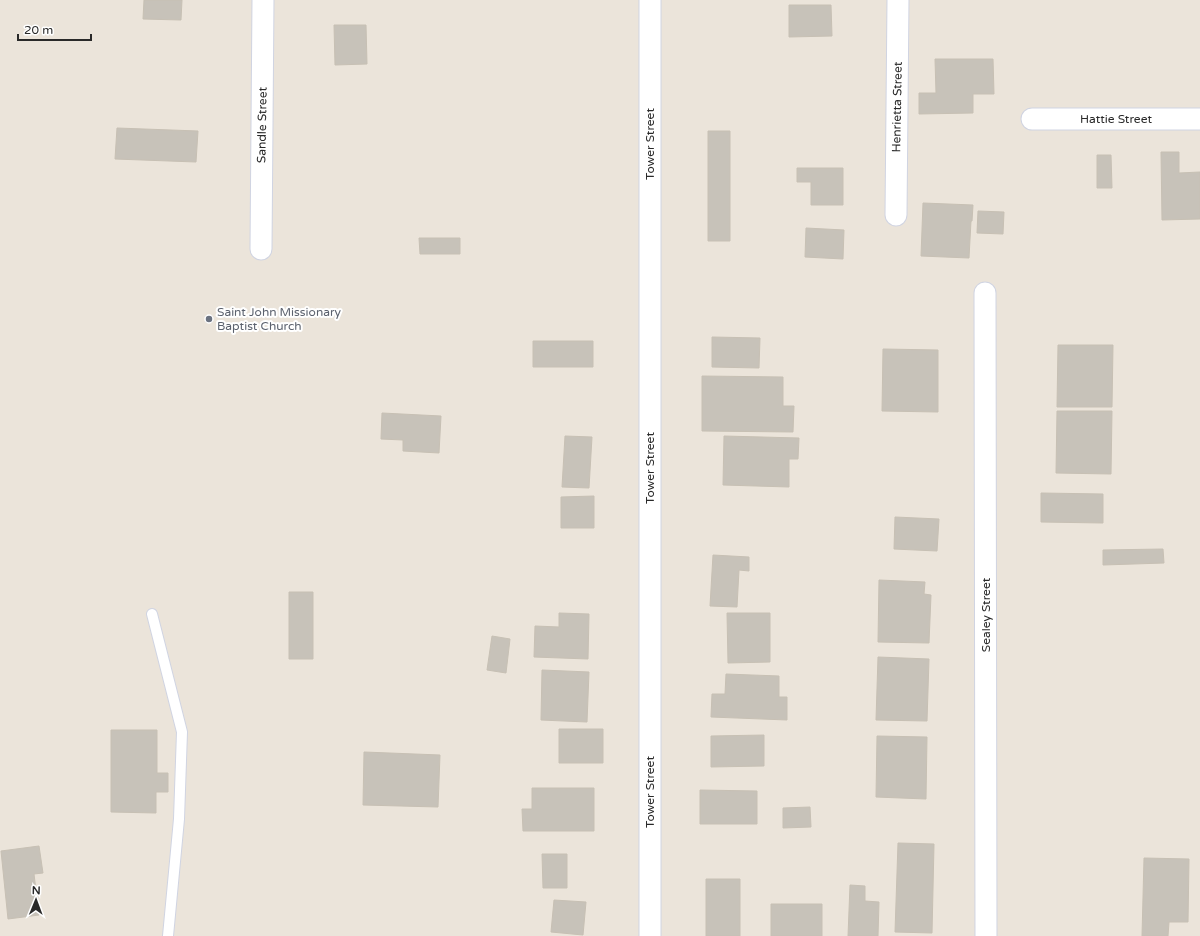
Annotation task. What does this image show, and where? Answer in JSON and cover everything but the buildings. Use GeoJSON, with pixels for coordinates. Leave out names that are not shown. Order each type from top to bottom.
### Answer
{"type":"FeatureCollection","features":[{"type":"Feature","properties":{"kind":"street","name":"Sandle Street"},"geometry":{"type":"LineString","coordinates":[[261,249],[263,0]]}},
{"type":"Feature","properties":{"kind":"street","name":"Tower Street"},"geometry":{"type":"LineString","coordinates":[[650,0],[650,936]]}},
{"type":"Feature","properties":{"kind":"street","name":"Henrietta Street"},"geometry":{"type":"LineString","coordinates":[[896,215],[898,0]]}},
{"type":"Feature","properties":{"kind":"street","name":"Hattie Street"},"geometry":{"type":"LineString","coordinates":[[1032,119],[1200,119]]}},
{"type":"Feature","properties":{"kind":"street","name":"Sealey Street"},"geometry":{"type":"LineString","coordinates":[[985,293],[986,936]]}},
{"type":"Feature","properties":{"kind":"lane"},"geometry":{"type":"LineString","coordinates":[[152,614],[182,732],[179,820],[168,936]]}},
{"type":"Feature","properties":{"kind":"place","name":"Saint John Missionary Baptist Church"},"geometry":{"type":"Point","coordinates":[209,319]}}]}
